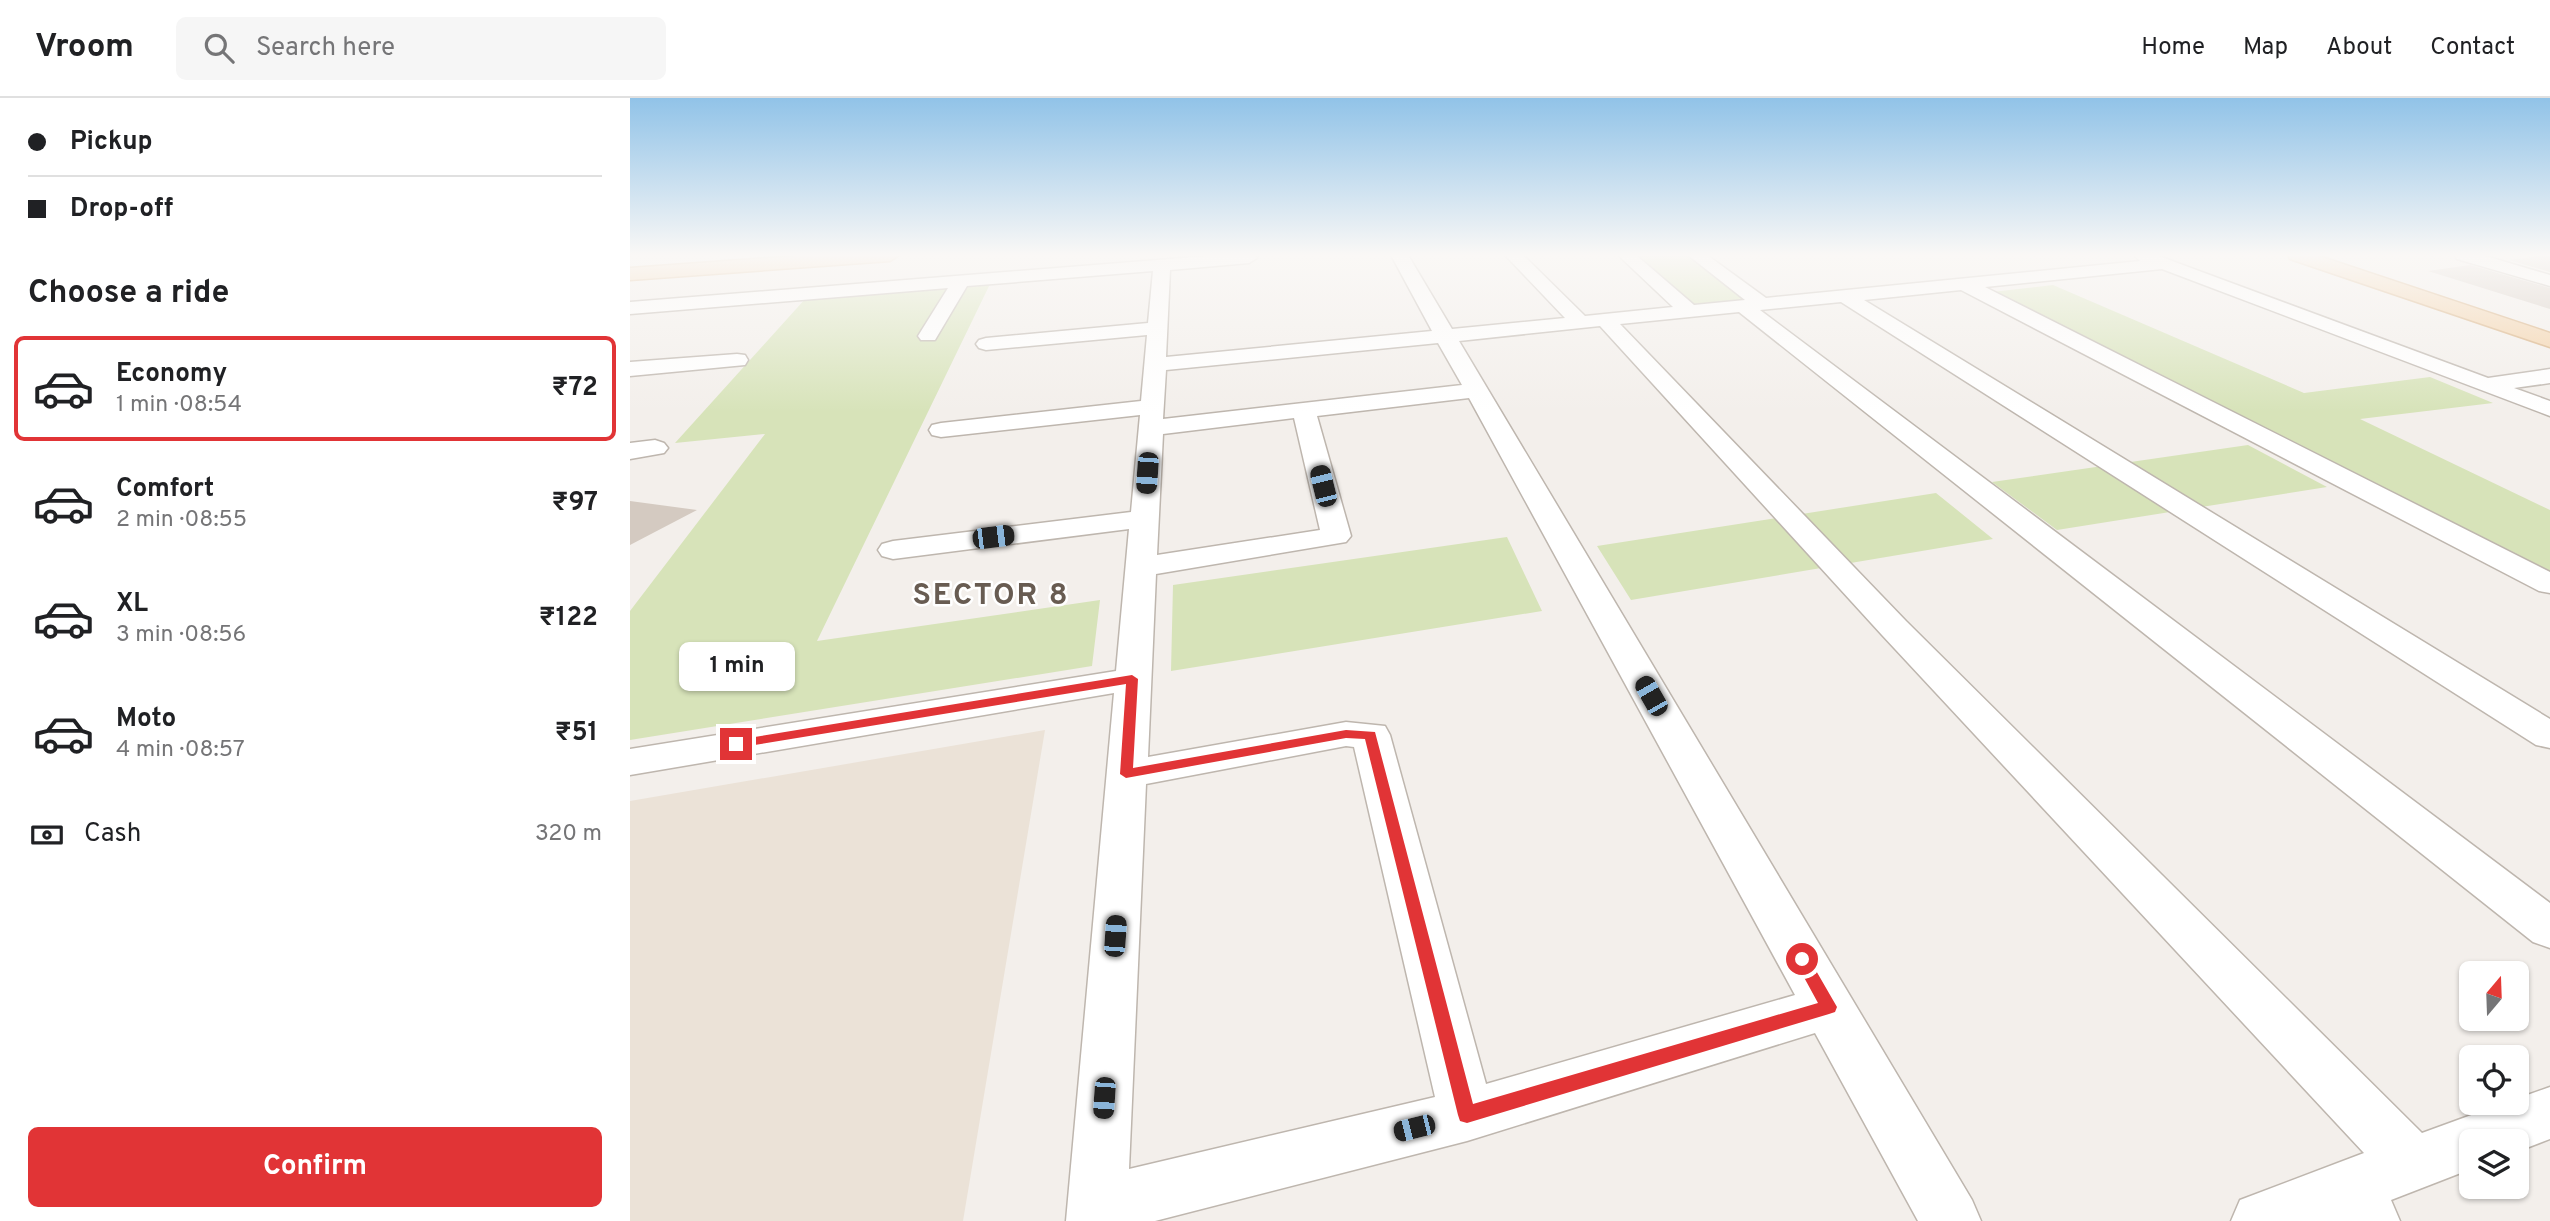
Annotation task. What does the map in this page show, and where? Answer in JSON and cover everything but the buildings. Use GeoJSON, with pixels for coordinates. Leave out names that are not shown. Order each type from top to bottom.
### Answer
{"type":"FeatureCollection","features":[{"type":"Feature","properties":{"kind":"main road"},"geometry":{"type":"LineString","coordinates":[[2453,307],[2550,340]]}},
{"type":"Feature","properties":{"kind":"street"},"geometry":{"type":"LineString","coordinates":[[639,327],[665,307]]}},
{"type":"Feature","properties":{"kind":"street"},"geometry":{"type":"LineString","coordinates":[[928,336],[945,307]]}},
{"type":"Feature","properties":{"kind":"street"},"geometry":{"type":"LineString","coordinates":[[1159,307],[1097,1213],[1467,1115],[1829,1007]]}},
{"type":"Feature","properties":{"kind":"street"},"geometry":{"type":"LineString","coordinates":[[1429,307],[1951,1221]]}},
{"type":"Feature","properties":{"kind":"street"},"geometry":{"type":"LineString","coordinates":[[1577,307],[1593,321],[1903,638],[2413,1164]]}},
{"type":"Feature","properties":{"kind":"street"},"geometry":{"type":"LineString","coordinates":[[1685,307],[1690,312]]}},
{"type":"Feature","properties":{"kind":"street"},"geometry":{"type":"LineString","coordinates":[[986,344],[1156,347],[1445,336],[1731,307]]}},
{"type":"Feature","properties":{"kind":"street"},"geometry":{"type":"LineString","coordinates":[[1756,307],[2550,929]]}},
{"type":"Feature","properties":{"kind":"street"},"geometry":{"type":"LineString","coordinates":[[1863,307],[2550,736]]}},
{"type":"Feature","properties":{"kind":"street"},"geometry":{"type":"LineString","coordinates":[[2010,307],[2550,584]]}},
{"type":"Feature","properties":{"kind":"street"},"geometry":{"type":"LineString","coordinates":[[2279,307],[2550,409]]}},
{"type":"Feature","properties":{"kind":"street"},"geometry":{"type":"LineString","coordinates":[[630,369],[737,360]]}},
{"type":"Feature","properties":{"kind":"street"},"geometry":{"type":"LineString","coordinates":[[2486,385],[2550,376]]}},
{"type":"Feature","properties":{"kind":"street"},"geometry":{"type":"LineString","coordinates":[[941,430],[1304,410],[1477,391]]}},
{"type":"Feature","properties":{"kind":"street"},"geometry":{"type":"LineString","coordinates":[[1140,567],[1336,536],[1304,410]]}},
{"type":"Feature","properties":{"kind":"street"},"geometry":{"type":"LineString","coordinates":[[893,550],[1143,519]]}},
{"type":"Feature","properties":{"kind":"street"},"geometry":{"type":"LineString","coordinates":[[630,761],[1132,679]]}},
{"type":"Feature","properties":{"kind":"street"},"geometry":{"type":"LineString","coordinates":[[1126,774],[1346,734],[1371,735],[1467,1115]]}},
{"type":"Feature","properties":{"kind":"street"},"geometry":{"type":"LineString","coordinates":[[2508,1129],[2550,1113]]}},
{"type":"Feature","properties":{"kind":"street"},"geometry":{"type":"LineString","coordinates":[[2261,1221],[2357,1205],[2413,1164],[2459,1147]]}},
{"type":"Feature","properties":{"kind":"shaded area"},"geometry":{"type":"Polygon","coordinates":[[[1045,730],[963,1221],[630,1221],[630,801],[1045,730]]]}},
{"type":"Feature","properties":{"kind":"green space"},"geometry":{"type":"Polygon","coordinates":[[[798,307],[979,307],[817,641],[1100,600],[1092,666],[630,740],[630,611],[765,434],[675,443],[798,307]]]}},
{"type":"Feature","properties":{"kind":"green space"},"geometry":{"type":"Polygon","coordinates":[[[2022,307],[2105,307],[2304,393],[2430,377],[2493,403],[2360,419],[2550,510],[2550,575],[2022,307]]]}},
{"type":"Feature","properties":{"kind":"green space"},"geometry":{"type":"Polygon","coordinates":[[[2248,445],[2327,487],[2057,530],[1992,482],[2248,445]]]}},
{"type":"Feature","properties":{"kind":"green space"},"geometry":{"type":"Polygon","coordinates":[[[1936,493],[1993,539],[1631,600],[1597,546],[1936,493]]]}},
{"type":"Feature","properties":{"kind":"green space"},"geometry":{"type":"Polygon","coordinates":[[[1507,537],[1542,611],[1171,671],[1173,585],[1507,537]]]}},
{"type":"Feature","properties":{"kind":"district","name":"SECTOR 8"},"geometry":{"type":"Point","coordinates":[991,594]}},
{"type":"Feature","properties":{"kind":"route"},"geometry":{"type":"LineString","coordinates":[[736,744],[1132,679],[1126,774],[1346,734],[1371,735],[1467,1115],[1829,1007],[1802,959]]}}]}
